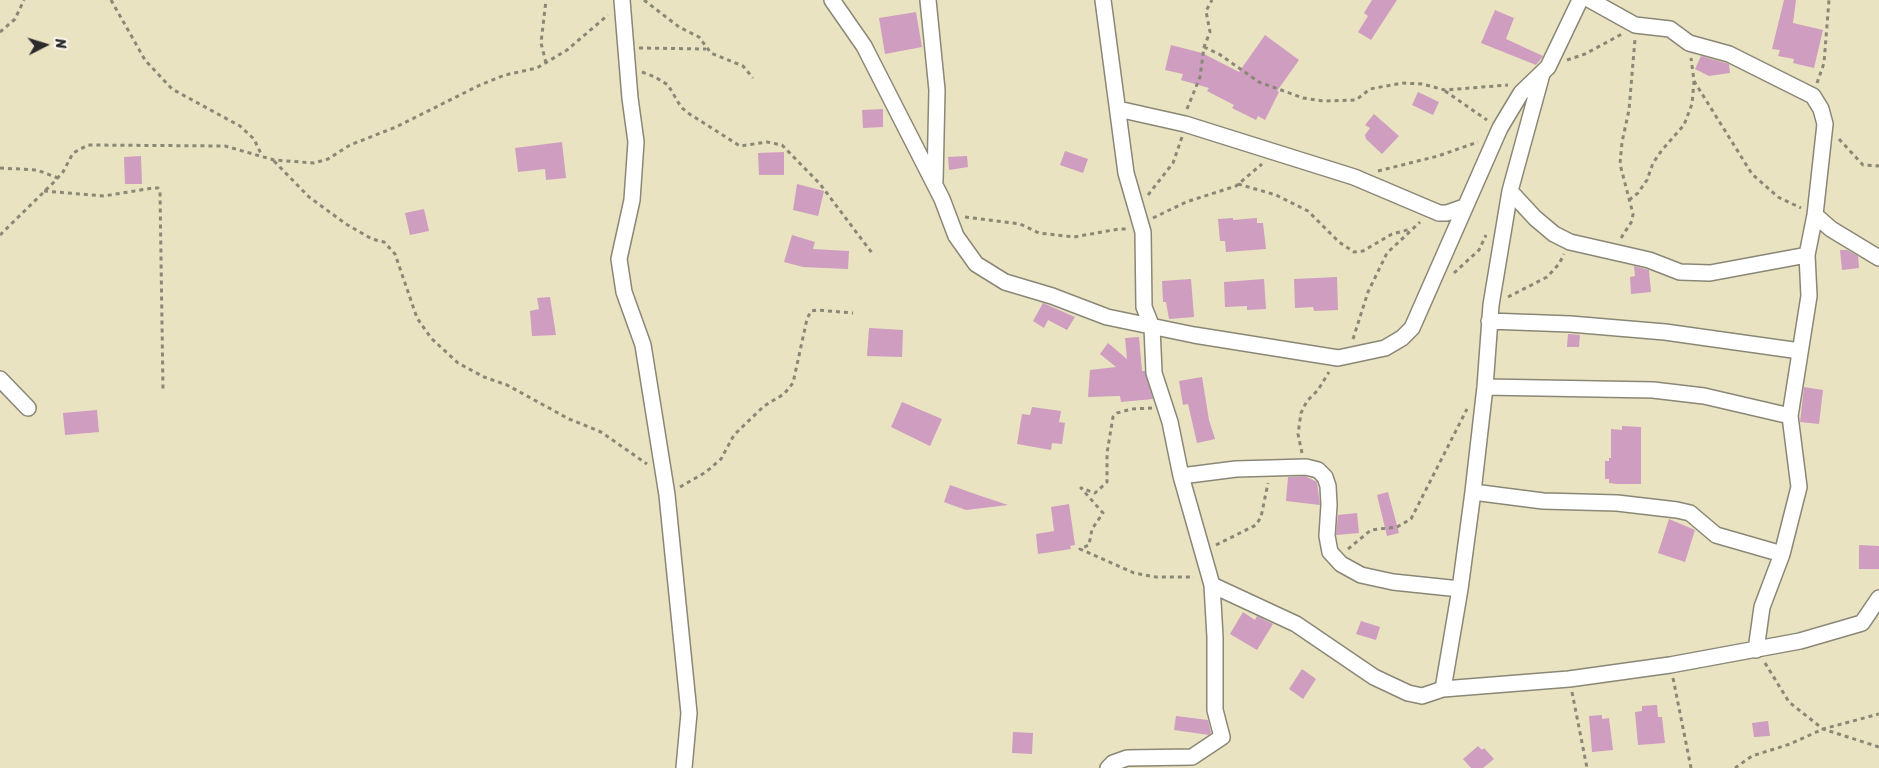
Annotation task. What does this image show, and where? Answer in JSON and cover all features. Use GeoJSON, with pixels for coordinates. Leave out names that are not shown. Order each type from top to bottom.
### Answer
{"type":"FeatureCollection","features":[{"type":"Feature","properties":{"kind":"street"},"geometry":{"type":"LineString","coordinates":[[832,0],[864,46],[935,183],[956,236],[976,264],[1005,282],[1052,296],[1107,317],[1152,327],[1343,358],[1385,348],[1402,338],[1412,328],[1500,128],[1521,92],[1541,74]]}},
{"type":"Feature","properties":{"kind":"street"},"geometry":{"type":"LineString","coordinates":[[928,0],[937,90],[935,183]]}},
{"type":"Feature","properties":{"kind":"street"},"geometry":{"type":"LineString","coordinates":[[1103,0],[1126,174],[1142,228],[1144,307],[1152,327],[1154,374],[1165,408],[1181,476],[1212,581],[1215,637],[1214,710],[1222,737],[1192,756],[1127,758],[1108,768]]}},
{"type":"Feature","properties":{"kind":"street"},"geometry":{"type":"LineString","coordinates":[[1443,689],[1460,589],[1473,492],[1485,387],[1488,321],[1510,190],[1541,74],[1580,0]]}},
{"type":"Feature","properties":{"kind":"street"},"geometry":{"type":"LineString","coordinates":[[1590,0],[1635,25],[1670,29],[1689,43],[1730,54],[1813,96],[1821,109],[1825,124],[1815,215],[1807,255],[1808,296],[1790,416],[1799,487],[1782,554],[1762,608],[1756,650]]}},
{"type":"Feature","properties":{"kind":"street"},"geometry":{"type":"LineString","coordinates":[[622,1],[636,142],[632,200],[618,259],[624,292],[643,345],[666,495],[689,714],[684,768]]}},
{"type":"Feature","properties":{"kind":"street"},"geometry":{"type":"LineString","coordinates":[[1118,109],[1185,124],[1354,177],[1438,213],[1447,213],[1464,207]]}},
{"type":"Feature","properties":{"kind":"street"},"geometry":{"type":"LineString","coordinates":[[1510,190],[1535,218],[1554,234],[1570,242],[1649,260],[1680,272],[1710,273],[1807,255]]}},
{"type":"Feature","properties":{"kind":"street"},"geometry":{"type":"LineString","coordinates":[[1815,215],[1831,229],[1879,258]]}},
{"type":"Feature","properties":{"kind":"street"},"geometry":{"type":"LineString","coordinates":[[1488,321],[1570,324],[1666,332],[1800,351]]}},
{"type":"Feature","properties":{"kind":"street"},"geometry":{"type":"LineString","coordinates":[[0,379],[28,408]]}},
{"type":"Feature","properties":{"kind":"street"},"geometry":{"type":"LineString","coordinates":[[1485,387],[1652,390],[1704,396],[1790,416]]}},
{"type":"Feature","properties":{"kind":"street"},"geometry":{"type":"LineString","coordinates":[[1181,476],[1236,469],[1306,467],[1318,470],[1325,477],[1329,505],[1327,536],[1330,552],[1341,564],[1361,575],[1393,582],[1460,589]]}},
{"type":"Feature","properties":{"kind":"street"},"geometry":{"type":"LineString","coordinates":[[1473,492],[1543,501],[1617,504],[1677,510],[1690,513],[1716,535],[1782,554]]}},
{"type":"Feature","properties":{"kind":"street"},"geometry":{"type":"LineString","coordinates":[[1212,581],[1296,624],[1374,677],[1408,693],[1422,696],[1443,689],[1569,679],[1670,665],[1800,641],[1862,623],[1879,598]]}},
{"type":"Feature","properties":{"kind":"path"},"geometry":{"type":"LineString","coordinates":[[0,32],[15,19],[24,0]]}},
{"type":"Feature","properties":{"kind":"path"},"geometry":{"type":"LineString","coordinates":[[111,0],[145,60],[172,89],[240,126],[254,138],[262,157]]}},
{"type":"Feature","properties":{"kind":"path"},"geometry":{"type":"LineString","coordinates":[[546,0],[541,42],[546,63]]}},
{"type":"Feature","properties":{"kind":"path"},"geometry":{"type":"LineString","coordinates":[[644,0],[679,26],[699,37],[706,49]]}},
{"type":"Feature","properties":{"kind":"path"},"geometry":{"type":"LineString","coordinates":[[1813,96],[1824,63],[1829,0]]}},
{"type":"Feature","properties":{"kind":"path"},"geometry":{"type":"LineString","coordinates":[[0,235],[29,209],[43,191],[58,178],[73,153],[88,145],[225,146],[274,160],[314,163],[328,159],[350,145],[396,127],[480,85],[546,63],[567,50],[622,1]]}},
{"type":"Feature","properties":{"kind":"path"},"geometry":{"type":"LineString","coordinates":[[1204,47],[1219,54],[1259,82],[1303,98],[1323,101],[1356,100],[1370,89],[1402,83],[1422,84],[1445,90],[1504,86],[1541,74],[1584,54],[1635,25]]}},
{"type":"Feature","properties":{"kind":"path"},"geometry":{"type":"LineString","coordinates":[[1611,251],[1632,222],[1633,214],[1620,164],[1622,142],[1629,110],[1635,25]]}},
{"type":"Feature","properties":{"kind":"path"},"geometry":{"type":"LineString","coordinates":[[1629,200],[1638,193],[1647,180],[1653,163],[1684,125],[1692,104],[1694,81],[1689,43]]}},
{"type":"Feature","properties":{"kind":"path"},"geometry":{"type":"LineString","coordinates":[[626,48],[706,49],[743,66],[753,78]]}},
{"type":"Feature","properties":{"kind":"path"},"geometry":{"type":"LineString","coordinates":[[628,66],[655,77],[668,85],[681,107],[740,146],[767,142],[782,145],[820,184],[872,253]]}},
{"type":"Feature","properties":{"kind":"path"},"geometry":{"type":"LineString","coordinates":[[1694,81],[1752,174],[1778,197],[1815,215]]}},
{"type":"Feature","properties":{"kind":"path"},"geometry":{"type":"LineString","coordinates":[[1354,177],[1457,150],[1486,139],[1500,128],[1445,90]]}},
{"type":"Feature","properties":{"kind":"path"},"geometry":{"type":"LineString","coordinates":[[1825,124],[1863,164],[1879,166]]}},
{"type":"Feature","properties":{"kind":"path"},"geometry":{"type":"LineString","coordinates":[[963,217],[1020,224],[1039,233],[1074,237],[1119,229],[1142,228],[1186,202],[1238,184],[1275,153]]}},
{"type":"Feature","properties":{"kind":"path"},"geometry":{"type":"LineString","coordinates":[[274,160],[309,197],[346,224],[372,239],[384,242],[395,254],[417,318],[432,338],[458,363],[484,377],[508,385],[569,419],[601,432],[662,475]]}},
{"type":"Feature","properties":{"kind":"path"},"geometry":{"type":"LineString","coordinates":[[0,168],[37,170],[58,178]]}},
{"type":"Feature","properties":{"kind":"path"},"geometry":{"type":"LineString","coordinates":[[1238,184],[1276,195],[1308,211],[1339,242],[1354,252],[1363,252],[1392,234],[1411,229]]}},
{"type":"Feature","properties":{"kind":"path"},"geometry":{"type":"LineString","coordinates":[[43,191],[104,196],[158,188],[160,191],[163,390]]}},
{"type":"Feature","properties":{"kind":"path"},"geometry":{"type":"LineString","coordinates":[[1306,467],[1298,434],[1301,413],[1307,401],[1343,358],[1378,269],[1387,252],[1411,229],[1438,213]]}},
{"type":"Feature","properties":{"kind":"path"},"geometry":{"type":"LineString","coordinates":[[1449,277],[1479,250],[1487,234]]}},
{"type":"Feature","properties":{"kind":"path"},"geometry":{"type":"LineString","coordinates":[[1491,305],[1547,277],[1559,264],[1570,242]]}},
{"type":"Feature","properties":{"kind":"path"},"geometry":{"type":"LineString","coordinates":[[666,495],[706,472],[721,459],[734,436],[764,406],[784,394],[793,382],[807,319],[811,311],[853,313]]}},
{"type":"Feature","properties":{"kind":"path"},"geometry":{"type":"LineString","coordinates":[[1334,556],[1353,546],[1371,530],[1397,527],[1411,519],[1469,403]]}},
{"type":"Feature","properties":{"kind":"path"},"geometry":{"type":"LineString","coordinates":[[1165,408],[1132,410],[1117,413],[1113,417],[1107,453],[1107,482],[1095,493],[1080,488],[1103,513],[1092,528],[1089,546],[1080,549],[1134,573],[1212,581]]}},
{"type":"Feature","properties":{"kind":"path"},"geometry":{"type":"LineString","coordinates":[[1204,550],[1256,525],[1261,517],[1269,480],[1278,468]]}},
{"type":"Feature","properties":{"kind":"path"},"geometry":{"type":"LineString","coordinates":[[1756,650],[1789,702],[1823,729],[1879,747]]}},
{"type":"Feature","properties":{"kind":"path"},"geometry":{"type":"LineString","coordinates":[[1670,665],[1691,768]]}},
{"type":"Feature","properties":{"kind":"path"},"geometry":{"type":"LineString","coordinates":[[1569,679],[1587,768]]}},
{"type":"Feature","properties":{"kind":"path"},"geometry":{"type":"LineString","coordinates":[[1735,768],[1752,756],[1790,744],[1823,729],[1879,714]]}},
{"type":"Feature","properties":{"kind":"building"},"geometry":{"type":"Polygon","coordinates":[[[1372,0],[1397,0],[1371,40],[1358,32],[1368,16],[1364,13],[1372,0]]]}},
{"type":"Feature","properties":{"kind":"building"},"geometry":{"type":"Polygon","coordinates":[[[1784,0],[1796,0],[1793,23],[1823,30],[1814,68],[1793,63],[1794,59],[1778,56],[1780,50],[1772,49],[1784,0]]]}},
{"type":"Feature","properties":{"kind":"building"},"geometry":{"type":"Polygon","coordinates":[[[1495,10],[1514,18],[1506,39],[1543,56],[1536,65],[1481,43],[1495,10]]]}},
{"type":"Feature","properties":{"kind":"building"},"geometry":{"type":"Polygon","coordinates":[[[916,12],[922,47],[885,54],[879,18],[916,12]]]}},
{"type":"Feature","properties":{"kind":"building"},"geometry":{"type":"Polygon","coordinates":[[[1265,35],[1299,60],[1277,91],[1279,92],[1265,120],[1258,116],[1256,120],[1232,108],[1234,105],[1207,91],[1209,88],[1181,80],[1183,74],[1165,70],[1171,45],[1202,53],[1239,72],[1265,35]]]}},
{"type":"Feature","properties":{"kind":"building"},"geometry":{"type":"Polygon","coordinates":[[[1701,56],[1729,64],[1730,73],[1709,76],[1695,69],[1701,56]]]}},
{"type":"Feature","properties":{"kind":"building"},"geometry":{"type":"Polygon","coordinates":[[[1418,92],[1439,102],[1433,115],[1412,105],[1418,92]]]}},
{"type":"Feature","properties":{"kind":"building"},"geometry":{"type":"Polygon","coordinates":[[[883,109],[883,127],[863,128],[862,110],[883,109]]]}},
{"type":"Feature","properties":{"kind":"building"},"geometry":{"type":"Polygon","coordinates":[[[1374,114],[1399,136],[1382,154],[1366,139],[1365,135],[1370,128],[1365,125],[1374,114]]]}},
{"type":"Feature","properties":{"kind":"building"},"geometry":{"type":"Polygon","coordinates":[[[562,142],[566,178],[546,180],[545,169],[518,172],[515,148],[562,142]]]}},
{"type":"Feature","properties":{"kind":"building"},"geometry":{"type":"Polygon","coordinates":[[[1065,151],[1088,159],[1083,173],[1060,165],[1065,151]]]}},
{"type":"Feature","properties":{"kind":"building"},"geometry":{"type":"Polygon","coordinates":[[[784,152],[784,175],[759,175],[758,153],[784,152]]]}},
{"type":"Feature","properties":{"kind":"building"},"geometry":{"type":"Polygon","coordinates":[[[141,156],[142,184],[125,184],[124,157],[141,156]]]}},
{"type":"Feature","properties":{"kind":"building"},"geometry":{"type":"Polygon","coordinates":[[[967,156],[968,167],[949,170],[948,157],[967,156]]]}},
{"type":"Feature","properties":{"kind":"building"},"geometry":{"type":"Polygon","coordinates":[[[797,184],[824,191],[818,216],[793,210],[797,184]]]}},
{"type":"Feature","properties":{"kind":"building"},"geometry":{"type":"Polygon","coordinates":[[[424,209],[429,231],[410,235],[405,213],[424,209]]]}},
{"type":"Feature","properties":{"kind":"building"},"geometry":{"type":"Polygon","coordinates":[[[1233,218],[1233,220],[1257,218],[1257,223],[1263,223],[1266,249],[1226,252],[1225,241],[1220,241],[1218,219],[1233,218]]]}},
{"type":"Feature","properties":{"kind":"building"},"geometry":{"type":"Polygon","coordinates":[[[792,235],[815,242],[813,249],[849,251],[848,269],[803,267],[784,262],[792,235]]]}},
{"type":"Feature","properties":{"kind":"building"},"geometry":{"type":"Polygon","coordinates":[[[1840,250],[1847,250],[1858,256],[1859,268],[1842,270],[1840,250]]]}},
{"type":"Feature","properties":{"kind":"building"},"geometry":{"type":"Polygon","coordinates":[[[1634,266],[1649,270],[1651,292],[1631,294],[1630,277],[1635,276],[1634,266]]]}},
{"type":"Feature","properties":{"kind":"building"},"geometry":{"type":"Polygon","coordinates":[[[1337,277],[1338,310],[1314,311],[1313,307],[1295,308],[1294,279],[1337,277]]]}},
{"type":"Feature","properties":{"kind":"building"},"geometry":{"type":"Polygon","coordinates":[[[1191,279],[1194,317],[1169,319],[1166,302],[1163,302],[1162,281],[1191,279]]]}},
{"type":"Feature","properties":{"kind":"building"},"geometry":{"type":"Polygon","coordinates":[[[1264,279],[1266,309],[1247,310],[1247,306],[1225,307],[1224,282],[1264,279]]]}},
{"type":"Feature","properties":{"kind":"building"},"geometry":{"type":"Polygon","coordinates":[[[550,297],[556,335],[532,336],[530,311],[539,309],[537,298],[550,297]]]}},
{"type":"Feature","properties":{"kind":"building"},"geometry":{"type":"Polygon","coordinates":[[[1043,303],[1075,317],[1067,330],[1048,320],[1044,328],[1033,321],[1043,303]]]}},
{"type":"Feature","properties":{"kind":"building"},"geometry":{"type":"Polygon","coordinates":[[[869,328],[903,330],[902,357],[867,356],[869,328]]]}},
{"type":"Feature","properties":{"kind":"building"},"geometry":{"type":"Polygon","coordinates":[[[1568,334],[1580,335],[1579,347],[1567,347],[1568,334]]]}},
{"type":"Feature","properties":{"kind":"building"},"geometry":{"type":"Polygon","coordinates":[[[1139,337],[1142,371],[1145,371],[1153,399],[1121,402],[1120,396],[1088,397],[1090,370],[1116,367],[1100,354],[1108,343],[1127,359],[1125,338],[1139,337]]]}},
{"type":"Feature","properties":{"kind":"building"},"geometry":{"type":"Polygon","coordinates":[[[1202,377],[1209,420],[1215,439],[1197,443],[1188,404],[1183,405],[1179,381],[1202,377]]]}},
{"type":"Feature","properties":{"kind":"building"},"geometry":{"type":"Polygon","coordinates":[[[1804,387],[1823,390],[1819,424],[1800,422],[1804,387]]]}},
{"type":"Feature","properties":{"kind":"building"},"geometry":{"type":"Polygon","coordinates":[[[902,402],[942,419],[930,446],[891,427],[902,402]]]}},
{"type":"Feature","properties":{"kind":"building"},"geometry":{"type":"Polygon","coordinates":[[[1032,407],[1061,411],[1059,422],[1065,423],[1062,444],[1052,443],[1051,450],[1017,444],[1022,414],[1030,415],[1032,407]]]}},
{"type":"Feature","properties":{"kind":"building"},"geometry":{"type":"Polygon","coordinates":[[[97,410],[99,432],[65,435],[63,413],[97,410]]]}},
{"type":"Feature","properties":{"kind":"building"},"geometry":{"type":"Polygon","coordinates":[[[1622,426],[1641,427],[1641,484],[1609,483],[1609,479],[1605,479],[1605,461],[1609,461],[1609,458],[1611,458],[1611,429],[1622,430],[1622,426]]]}},
{"type":"Feature","properties":{"kind":"building"},"geometry":{"type":"Polygon","coordinates":[[[1305,476],[1317,482],[1320,505],[1286,501],[1288,477],[1305,476]]]}},
{"type":"Feature","properties":{"kind":"building"},"geometry":{"type":"Polygon","coordinates":[[[950,485],[1008,505],[966,510],[944,502],[950,485]]]}},
{"type":"Feature","properties":{"kind":"building"},"geometry":{"type":"Polygon","coordinates":[[[1388,492],[1399,533],[1387,536],[1377,495],[1388,492]]]}},
{"type":"Feature","properties":{"kind":"building"},"geometry":{"type":"Polygon","coordinates":[[[1069,504],[1075,545],[1070,546],[1071,549],[1038,554],[1036,534],[1054,531],[1051,507],[1069,504]]]}},
{"type":"Feature","properties":{"kind":"building"},"geometry":{"type":"Polygon","coordinates":[[[1357,513],[1359,533],[1336,535],[1338,515],[1357,513]]]}},
{"type":"Feature","properties":{"kind":"building"},"geometry":{"type":"Polygon","coordinates":[[[1669,519],[1695,530],[1685,562],[1658,553],[1669,519]]]}},
{"type":"Feature","properties":{"kind":"building"},"geometry":{"type":"Polygon","coordinates":[[[1859,545],[1879,546],[1879,569],[1859,569],[1859,545]]]}},
{"type":"Feature","properties":{"kind":"building"},"geometry":{"type":"Polygon","coordinates":[[[1243,612],[1255,620],[1257,616],[1273,624],[1257,650],[1230,634],[1243,612]]]}},
{"type":"Feature","properties":{"kind":"building"},"geometry":{"type":"Polygon","coordinates":[[[1361,621],[1380,627],[1376,640],[1356,634],[1361,621]]]}},
{"type":"Feature","properties":{"kind":"building"},"geometry":{"type":"Polygon","coordinates":[[[1302,669],[1316,679],[1303,699],[1289,689],[1302,669]]]}},
{"type":"Feature","properties":{"kind":"building"},"geometry":{"type":"Polygon","coordinates":[[[1657,705],[1658,717],[1662,717],[1665,743],[1638,745],[1635,712],[1642,711],[1642,706],[1657,705]]]}},
{"type":"Feature","properties":{"kind":"building"},"geometry":{"type":"Polygon","coordinates":[[[1602,715],[1602,719],[1609,718],[1613,750],[1592,752],[1589,716],[1602,715]]]}},
{"type":"Feature","properties":{"kind":"building"},"geometry":{"type":"Polygon","coordinates":[[[1176,716],[1208,720],[1211,733],[1209,735],[1174,730],[1176,716]]]}},
{"type":"Feature","properties":{"kind":"building"},"geometry":{"type":"Polygon","coordinates":[[[1768,721],[1770,736],[1754,737],[1752,723],[1768,721]]]}},
{"type":"Feature","properties":{"kind":"building"},"geometry":{"type":"Polygon","coordinates":[[[1013,732],[1033,733],[1032,754],[1012,753],[1013,732]]]}},
{"type":"Feature","properties":{"kind":"building"},"geometry":{"type":"Polygon","coordinates":[[[1478,746],[1482,750],[1484,748],[1494,759],[1483,768],[1471,768],[1463,759],[1478,746]]]}}]}
